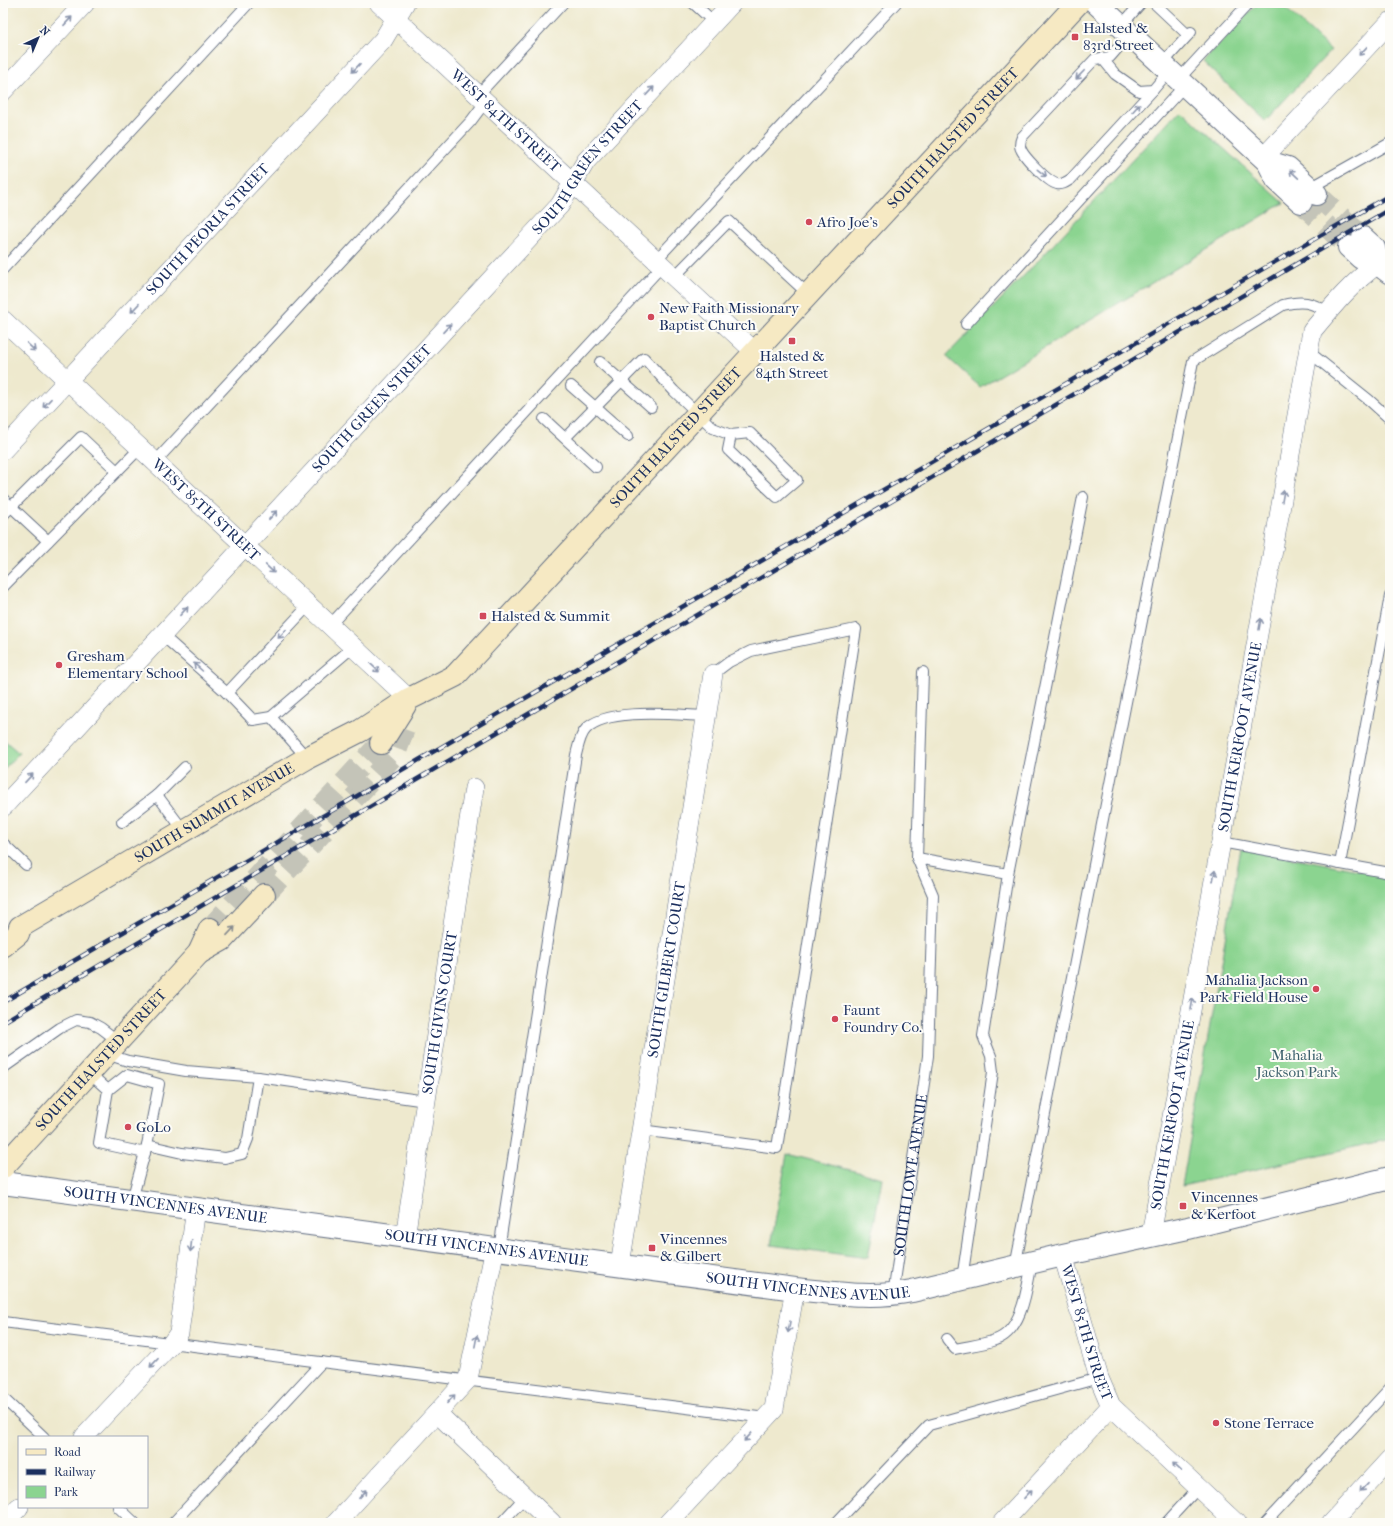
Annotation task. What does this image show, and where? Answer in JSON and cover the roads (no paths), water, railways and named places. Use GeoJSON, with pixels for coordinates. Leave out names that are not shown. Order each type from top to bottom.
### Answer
{"type":"FeatureCollection","features":[{"type":"Feature","properties":{"kind":"main road","name":"SOUTH HALSTED STREET"},"geometry":{"type":"LineString","coordinates":[[409,699],[455,676],[1078,3]]}},
{"type":"Feature","properties":{"kind":"main road"},"geometry":{"type":"LineString","coordinates":[[404,729],[409,699]]}},
{"type":"Feature","properties":{"kind":"main road"},"geometry":{"type":"LineString","coordinates":[[381,743],[409,699]]}},
{"type":"Feature","properties":{"kind":"main road","name":"SOUTH SUMMIT AVENUE"},"geometry":{"type":"LineString","coordinates":[[3,946],[18,934],[11,927],[184,831],[307,758],[360,731],[409,699]]}},
{"type":"Feature","properties":{"kind":"main road","name":"SOUTH HALSTED STREET"},"geometry":{"type":"LineString","coordinates":[[199,953],[222,940],[264,895]]}},
{"type":"Feature","properties":{"kind":"main road","name":"SOUTH HALSTED STREET"},"geometry":{"type":"LineString","coordinates":[[3,1166],[199,953],[210,929]]}},
{"type":"Feature","properties":{"kind":"street"},"geometry":{"type":"LineString","coordinates":[[3,91],[85,3]]}},
{"type":"Feature","properties":{"kind":"street","name":"WEST 84TH STREET"},"geometry":{"type":"LineString","coordinates":[[380,3],[400,10],[482,98],[755,352]]}},
{"type":"Feature","properties":{"kind":"street","name":"SOUTH GREEN STREET"},"geometry":{"type":"LineString","coordinates":[[3,807],[560,205],[572,182],[586,161],[732,3]]}},
{"type":"Feature","properties":{"kind":"street"},"geometry":{"type":"LineString","coordinates":[[1096,3],[1266,160],[1277,180],[1309,195]]}},
{"type":"Feature","properties":{"kind":"street","name":"SOUTH PEORIA STREET"},"geometry":{"type":"LineString","coordinates":[[3,450],[383,40],[400,10]]}},
{"type":"Feature","properties":{"kind":"street"},"geometry":{"type":"LineString","coordinates":[[1266,160],[1390,22]]}},
{"type":"Feature","properties":{"kind":"street"},"geometry":{"type":"LineString","coordinates":[[1356,243],[1361,258],[1384,269]]}},
{"type":"Feature","properties":{"kind":"street","name":"SOUTH KERFOOT AVENUE"},"geometry":{"type":"LineString","coordinates":[[1151,1235],[1312,331],[1363,274],[1384,269]]}},
{"type":"Feature","properties":{"kind":"street","name":"WEST 85TH STREET"},"geometry":{"type":"LineString","coordinates":[[3,320],[409,699]]}},
{"type":"Feature","properties":{"kind":"street","name":"SOUTH GILBERT COURT"},"geometry":{"type":"LineString","coordinates":[[620,1265],[713,674]]}},
{"type":"Feature","properties":{"kind":"street","name":"SOUTH GIVINS COURT"},"geometry":{"type":"LineString","coordinates":[[405,1236],[474,788]]}},
{"type":"Feature","properties":{"kind":"street","name":"SOUTH VINCENNES AVENUE"},"geometry":{"type":"LineString","coordinates":[[3,1183],[795,1289],[865,1296],[893,1295],[1151,1235],[1188,1228],[1390,1178]]}},
{"type":"Feature","properties":{"kind":"street"},"geometry":{"type":"LineString","coordinates":[[85,1436],[172,1343],[179,1333],[196,1208]]}},
{"type":"Feature","properties":{"kind":"street"},"geometry":{"type":"LineString","coordinates":[[336,1523],[468,1379],[497,1249]]}},
{"type":"Feature","properties":{"kind":"street","name":"WEST 85TH STREET"},"geometry":{"type":"LineString","coordinates":[[1063,1255],[1099,1378],[1111,1406],[1236,1523]]}},
{"type":"Feature","properties":{"kind":"street"},"geometry":{"type":"LineString","coordinates":[[668,1523],[774,1409],[795,1289]]}},
{"type":"Feature","properties":{"kind":"street"},"geometry":{"type":"LineString","coordinates":[[1002,1523],[1111,1406]]}},
{"type":"Feature","properties":{"kind":"street"},"geometry":{"type":"LineString","coordinates":[[437,1413],[552,1523]]}},
{"type":"Feature","properties":{"kind":"street"},"geometry":{"type":"LineString","coordinates":[[1331,1523],[1390,1459]]}},
{"type":"Feature","properties":{"kind":"street"},"geometry":{"type":"LineString","coordinates":[[4,1523],[18,1508]]}},
{"type":"Feature","properties":{"kind":"lane"},"geometry":{"type":"LineString","coordinates":[[3,269],[249,3]]}},
{"type":"Feature","properties":{"kind":"lane"},"geometry":{"type":"LineString","coordinates":[[155,462],[471,121],[482,98],[563,3]]}},
{"type":"Feature","properties":{"kind":"lane"},"geometry":{"type":"LineString","coordinates":[[693,3],[714,22]]}},
{"type":"Feature","properties":{"kind":"lane"},"geometry":{"type":"LineString","coordinates":[[330,625],[664,268],[896,3]]}},
{"type":"Feature","properties":{"kind":"lane"},"geometry":{"type":"LineString","coordinates":[[1141,3],[1110,57],[1095,60],[1022,137],[1020,146],[1022,153],[1036,169],[1055,184],[1065,184],[1071,179],[1153,90],[1174,75],[1190,34],[1159,6]]}},
{"type":"Feature","properties":{"kind":"lane"},"geometry":{"type":"LineString","coordinates":[[966,324],[1174,75],[1249,3]]}},
{"type":"Feature","properties":{"kind":"lane"},"geometry":{"type":"LineString","coordinates":[[1102,58],[1115,74],[1139,91],[1153,90]]}},
{"type":"Feature","properties":{"kind":"lane"},"geometry":{"type":"LineString","coordinates":[[1309,195],[1390,143]]}},
{"type":"Feature","properties":{"kind":"lane"},"geometry":{"type":"LineString","coordinates":[[664,268],[729,221],[808,294]]}},
{"type":"Feature","properties":{"kind":"lane"},"geometry":{"type":"LineString","coordinates":[[947,1339],[955,1349],[996,1340],[1009,1331],[1019,1316],[1025,1301],[1024,1264],[1193,361],[1283,305],[1295,302],[1316,304],[1328,312]]}},
{"type":"Feature","properties":{"kind":"lane"},"geometry":{"type":"LineString","coordinates":[[1309,352],[1369,400],[1390,419]]}},
{"type":"Feature","properties":{"kind":"lane"},"geometry":{"type":"LineString","coordinates":[[565,438],[644,358],[674,391],[713,428],[731,435],[750,433],[797,480],[777,497],[728,450],[731,435]]}},
{"type":"Feature","properties":{"kind":"lane"},"geometry":{"type":"LineString","coordinates":[[600,362],[651,407]]}},
{"type":"Feature","properties":{"kind":"lane"},"geometry":{"type":"LineString","coordinates":[[571,386],[628,436]]}},
{"type":"Feature","properties":{"kind":"lane"},"geometry":{"type":"LineString","coordinates":[[544,419],[596,467]]}},
{"type":"Feature","properties":{"kind":"lane"},"geometry":{"type":"LineString","coordinates":[[3,515],[81,436],[117,471]]}},
{"type":"Feature","properties":{"kind":"lane"},"geometry":{"type":"LineString","coordinates":[[3,587],[140,448]]}},
{"type":"Feature","properties":{"kind":"lane"},"geometry":{"type":"LineString","coordinates":[[962,1279],[993,1072],[991,1056],[983,1036],[1008,874],[1083,497]]}},
{"type":"Feature","properties":{"kind":"lane"},"geometry":{"type":"LineString","coordinates":[[3,499],[48,541]]}},
{"type":"Feature","properties":{"kind":"lane"},"geometry":{"type":"LineString","coordinates":[[1340,864],[1390,596]]}},
{"type":"Feature","properties":{"kind":"lane"},"geometry":{"type":"LineString","coordinates":[[226,693],[308,606]]}},
{"type":"Feature","properties":{"kind":"lane"},"geometry":{"type":"LineString","coordinates":[[641,1130],[777,1148],[856,629],[751,651],[729,662],[713,674]]}},
{"type":"Feature","properties":{"kind":"lane"},"geometry":{"type":"LineString","coordinates":[[162,635],[226,693],[253,720],[271,717],[353,647]]}},
{"type":"Feature","properties":{"kind":"lane"},"geometry":{"type":"LineString","coordinates":[[923,672],[917,858],[1008,874]]}},
{"type":"Feature","properties":{"kind":"lane"},"geometry":{"type":"LineString","coordinates":[[497,1249],[576,755],[580,740],[585,730],[594,723],[609,717],[625,714],[706,716]]}},
{"type":"Feature","properties":{"kind":"lane"},"geometry":{"type":"LineString","coordinates":[[271,717],[307,758]]}},
{"type":"Feature","properties":{"kind":"lane"},"geometry":{"type":"LineString","coordinates":[[122,822],[157,795],[185,767]]}},
{"type":"Feature","properties":{"kind":"lane"},"geometry":{"type":"LineString","coordinates":[[157,795],[184,831]]}},
{"type":"Feature","properties":{"kind":"lane"},"geometry":{"type":"LineString","coordinates":[[3,842],[26,865]]}},
{"type":"Feature","properties":{"kind":"lane"},"geometry":{"type":"LineString","coordinates":[[1220,842],[1390,873]]}},
{"type":"Feature","properties":{"kind":"lane","name":"SOUTH LOWE AVENUE"},"geometry":{"type":"LineString","coordinates":[[893,1295],[928,1056],[933,895],[917,858]]}},
{"type":"Feature","properties":{"kind":"lane"},"geometry":{"type":"LineString","coordinates":[[3,1068],[60,1028],[76,1020],[90,1022],[101,1028],[112,1048],[128,1062],[186,1071],[258,1077],[426,1101]]}},
{"type":"Feature","properties":{"kind":"lane"},"geometry":{"type":"LineString","coordinates":[[89,1073],[108,1090]]}},
{"type":"Feature","properties":{"kind":"lane"},"geometry":{"type":"LineString","coordinates":[[132,1200],[146,1149],[159,1084],[127,1075],[108,1090],[99,1143],[146,1149],[225,1158],[242,1154],[248,1139],[258,1077]]}},
{"type":"Feature","properties":{"kind":"lane"},"geometry":{"type":"LineString","coordinates":[[3,1322],[468,1379],[766,1418]]}},
{"type":"Feature","properties":{"kind":"lane"},"geometry":{"type":"LineString","coordinates":[[173,1523],[322,1362]]}},
{"type":"Feature","properties":{"kind":"lane"},"geometry":{"type":"LineString","coordinates":[[836,1523],[928,1425],[1099,1378]]}},
{"type":"Feature","properties":{"kind":"lane"},"geometry":{"type":"LineString","coordinates":[[1265,1523],[1390,1388]]}},
{"type":"Feature","properties":{"kind":"lane"},"geometry":{"type":"LineString","coordinates":[[3,1398],[43,1436]]}},
{"type":"Feature","properties":{"kind":"lane"},"geometry":{"type":"LineString","coordinates":[[1166,1523],[1198,1488]]}},
{"type":"Feature","properties":{"kind":"lane"},"geometry":{"type":"LineString","coordinates":[[501,1523],[525,1497]]}},
{"type":"Feature","properties":{"kind":"lane"},"geometry":{"type":"LineString","coordinates":[[119,1508],[135,1523]]}},
{"type":"Feature","properties":{"kind":"tunnel"},"geometry":{"type":"LineString","coordinates":[[1316,194],[1363,238]]}},
{"type":"Feature","properties":{"kind":"tunnel"},"geometry":{"type":"LineString","coordinates":[[1301,202],[1349,247]]}},
{"type":"Feature","properties":{"kind":"tunnel"},"geometry":{"type":"LineString","coordinates":[[264,895],[395,754],[404,729]]}},
{"type":"Feature","properties":{"kind":"tunnel"},"geometry":{"type":"LineString","coordinates":[[210,929],[381,743]]}},
{"type":"Feature","properties":{"kind":"railway"},"geometry":{"type":"LineString","coordinates":[[3,1002],[1390,195]]}},
{"type":"Feature","properties":{"kind":"railway"},"geometry":{"type":"LineString","coordinates":[[3,1022],[1390,209]]}},
{"type":"Feature","properties":{"kind":"place","name":"Halsted & 83rd Street"},"geometry":{"type":"Point","coordinates":[1075,37]}},
{"type":"Feature","properties":{"kind":"place","name":"Afro Joe's"},"geometry":{"type":"Point","coordinates":[809,222]}},
{"type":"Feature","properties":{"kind":"place","name":"New Faith Missionary Baptist Church"},"geometry":{"type":"Point","coordinates":[651,317]}},
{"type":"Feature","properties":{"kind":"place","name":"Halsted & 84th Street"},"geometry":{"type":"Point","coordinates":[792,341]}},
{"type":"Feature","properties":{"kind":"place","name":"Halsted & Summit"},"geometry":{"type":"Point","coordinates":[483,616]}},
{"type":"Feature","properties":{"kind":"place","name":"Gresham Elementary School"},"geometry":{"type":"Point","coordinates":[59,665]}},
{"type":"Feature","properties":{"kind":"place","name":"Mahalia Jackson Park Field House"},"geometry":{"type":"Point","coordinates":[1316,989]}},
{"type":"Feature","properties":{"kind":"place","name":"Faunt Foundry Co."},"geometry":{"type":"Point","coordinates":[835,1019]}},
{"type":"Feature","properties":{"kind":"place","name":"GoLo"},"geometry":{"type":"Point","coordinates":[128,1127]}},
{"type":"Feature","properties":{"kind":"place","name":"Vincennes & Kerfoot"},"geometry":{"type":"Point","coordinates":[1183,1206]}},
{"type":"Feature","properties":{"kind":"place","name":"Vincennes & Gilbert"},"geometry":{"type":"Point","coordinates":[652,1248]}},
{"type":"Feature","properties":{"kind":"place","name":"Stone Terrace"},"geometry":{"type":"Point","coordinates":[1216,1423]}},
{"type":"Feature","properties":{"kind":"park label","name":"Mahalia Jackson Park"},"geometry":{"type":"Point","coordinates":[1297,1064]}}]}
